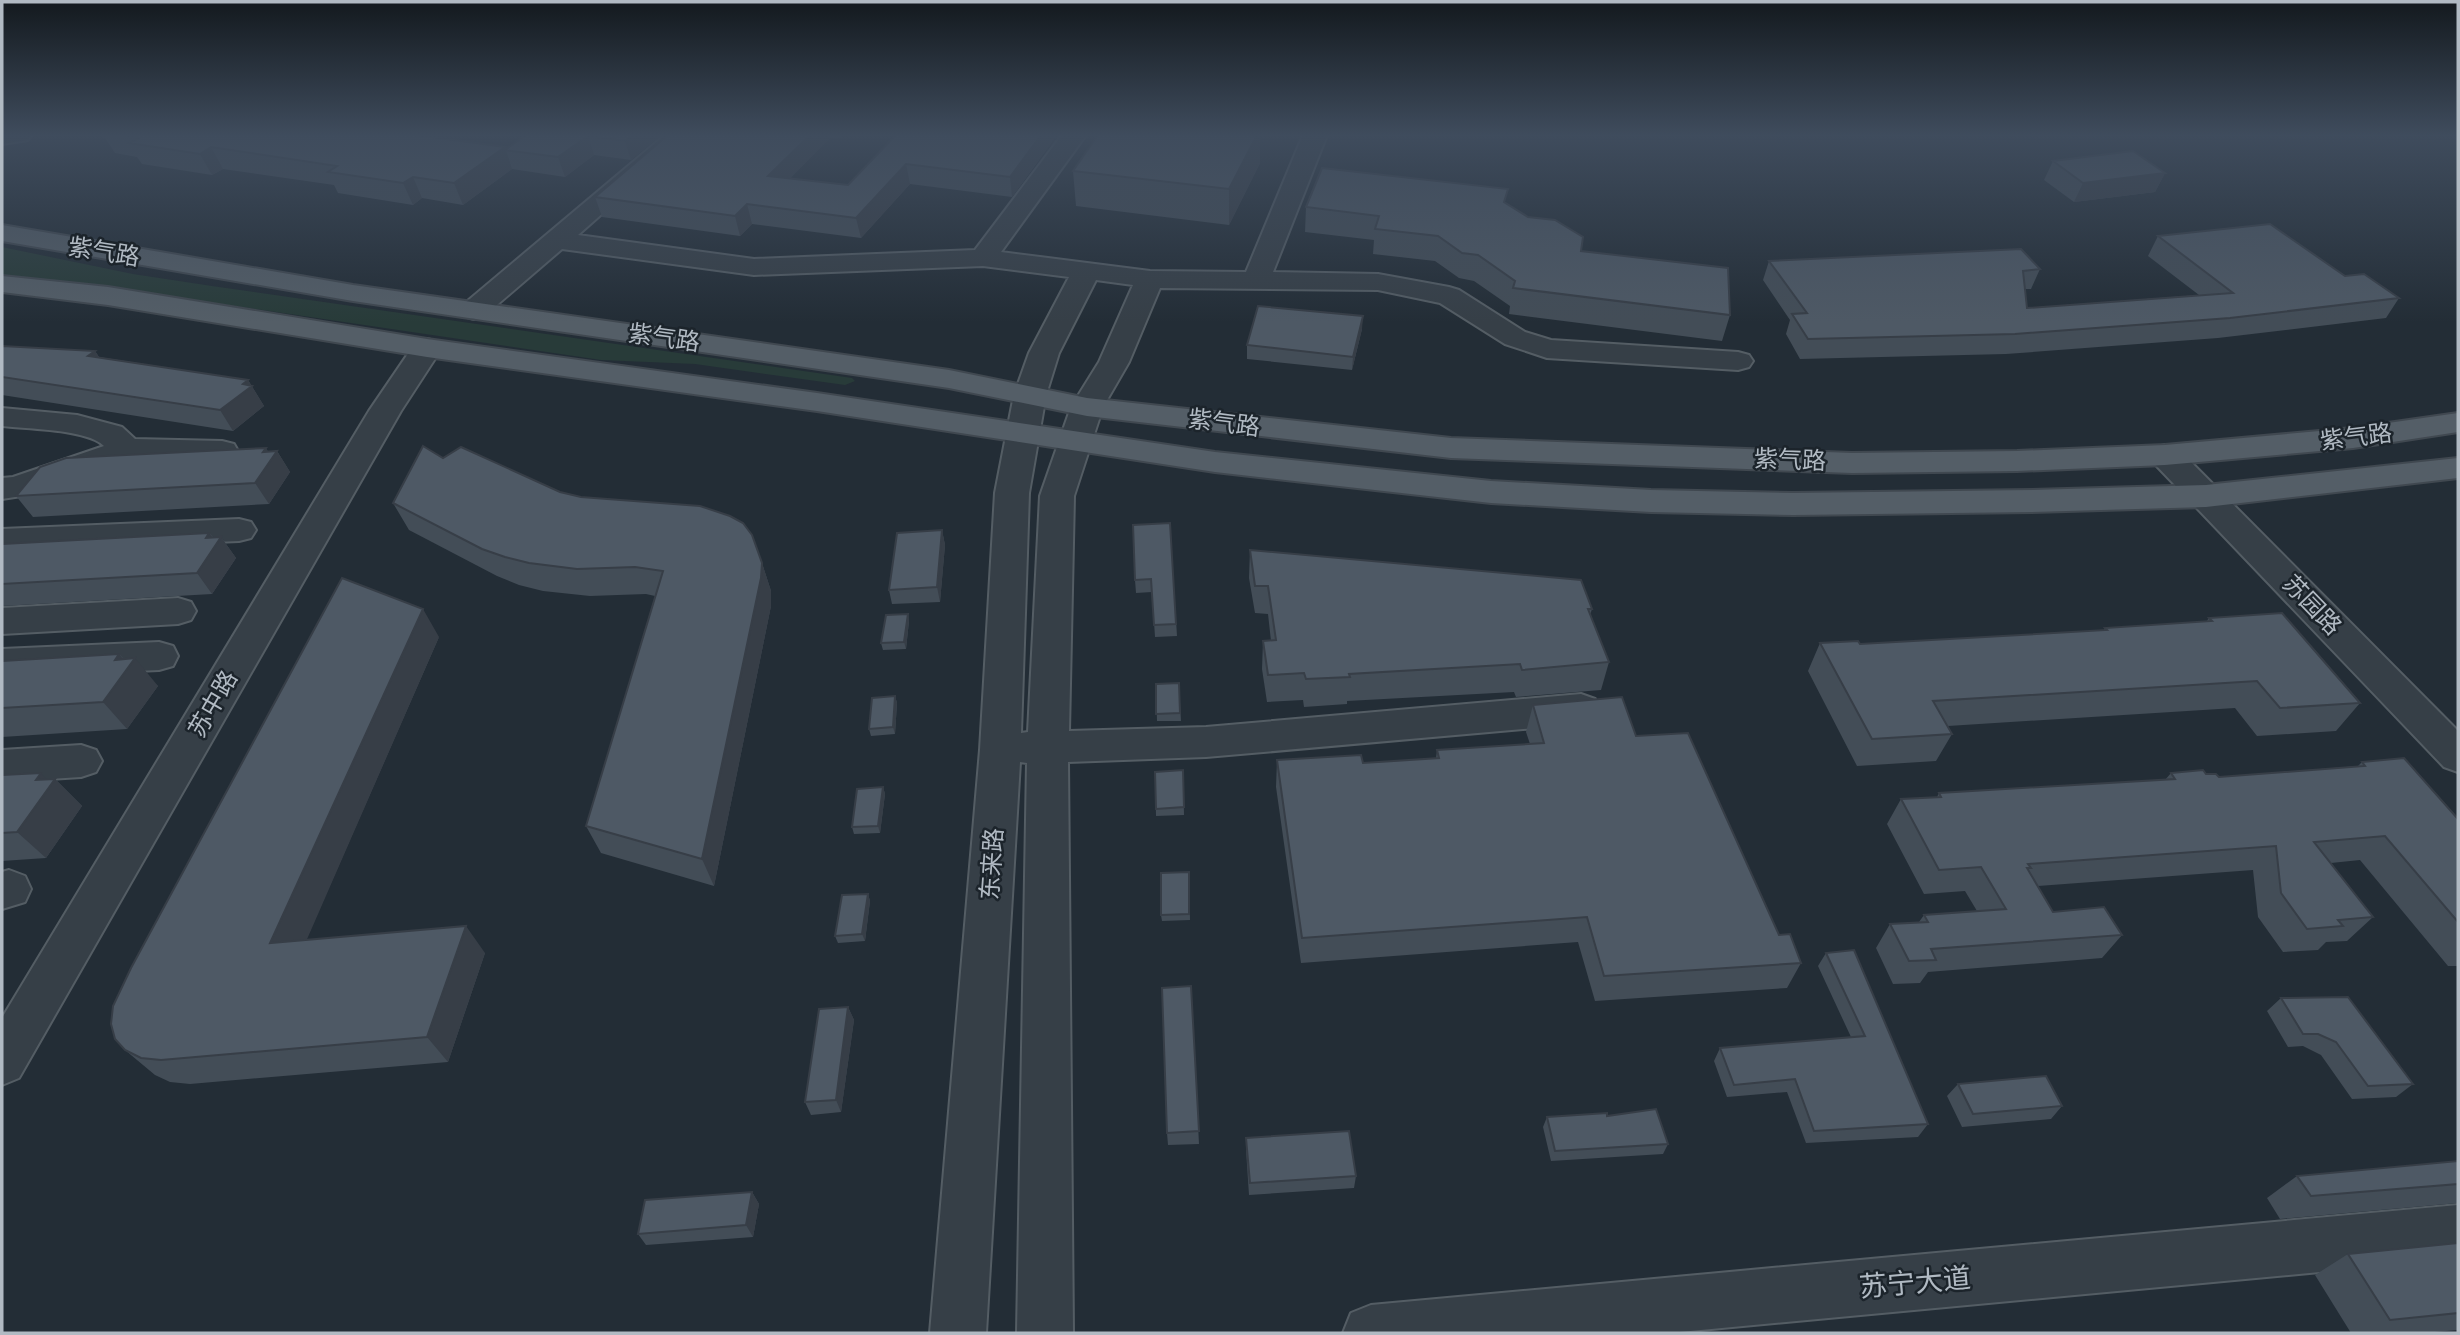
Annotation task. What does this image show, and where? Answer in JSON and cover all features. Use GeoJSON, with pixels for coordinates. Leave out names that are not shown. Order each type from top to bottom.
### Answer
{"type":"FeatureCollection","features":[{"type":"Feature","properties":{"kind":"main road","name":"紫气路"},"geometry":{"type":"LineString","coordinates":[[2,233],[139,258],[474,310],[948,379],[1027,414]]}},
{"type":"Feature","properties":{"kind":"main road","name":"紫气路"},"geometry":{"type":"LineString","coordinates":[[2,284],[108,296],[427,348],[817,401],[1027,414],[1300,471],[1491,492],[1651,501],[1793,504],[2206,496],[2458,468]]}},
{"type":"Feature","properties":{"kind":"main road"},"geometry":{"type":"LineString","coordinates":[[817,401],[849,394],[862,386],[864,377],[853,365]]}},
{"type":"Feature","properties":{"kind":"main road","name":"紫气路"},"geometry":{"type":"LineString","coordinates":[[1080,424],[1310,434],[1451,448],[1852,463],[2165,455],[2353,438],[2458,423]]}},
{"type":"Feature","properties":{"kind":"main road"},"geometry":{"type":"LineString","coordinates":[[1300,471],[1287,460],[1284,451],[1291,440],[1310,434]]}},
{"type":"Feature","properties":{"kind":"street"},"geometry":{"type":"LineString","coordinates":[[474,310],[605,197]]}},
{"type":"Feature","properties":{"kind":"street"},"geometry":{"type":"LineString","coordinates":[[1001,197],[990,210],[990,218],[1001,234]]}},
{"type":"Feature","properties":{"kind":"street"},"geometry":{"type":"LineString","coordinates":[[983,258],[1028,197]]}},
{"type":"Feature","properties":{"kind":"street"},"geometry":{"type":"LineString","coordinates":[[1256,281],[1290,197]]}},
{"type":"Feature","properties":{"kind":"street"},"geometry":{"type":"LineString","coordinates":[[555,240],[754,267],[983,258],[1150,279],[1378,282],[1449,296],[1515,338],[1547,349],[1738,361]]}},
{"type":"Feature","properties":{"kind":"street","name":"东来路"},"geometry":{"type":"LineString","coordinates":[[958,1333],[1000,750],[1012,493],[1027,414],[1044,353],[1086,272]]}},
{"type":"Feature","properties":{"kind":"street"},"geometry":{"type":"LineString","coordinates":[[1045,1333],[1048,747],[1057,496],[1080,424],[1114,362],[1150,279]]}},
{"type":"Feature","properties":{"kind":"street","name":"苏中路"},"geometry":{"type":"LineString","coordinates":[[2,1062],[385,411],[427,348]]}},
{"type":"Feature","properties":{"kind":"street"},"geometry":{"type":"LineString","coordinates":[[2,417],[89,428],[111,435],[126,449]]}},
{"type":"Feature","properties":{"kind":"street"},"geometry":{"type":"LineString","coordinates":[[2,538],[9,528],[9,488],[126,449],[222,451]]}},
{"type":"Feature","properties":{"kind":"street","name":"苏园路"},"geometry":{"type":"LineString","coordinates":[[2165,455],[2458,756]]}},
{"type":"Feature","properties":{"kind":"street"},"geometry":{"type":"LineString","coordinates":[[2,538],[239,530]]}},
{"type":"Feature","properties":{"kind":"street"},"geometry":{"type":"LineString","coordinates":[[2,621],[178,611]]}},
{"type":"Feature","properties":{"kind":"street"},"geometry":{"type":"LineString","coordinates":[[2,663],[159,656]]}},
{"type":"Feature","properties":{"kind":"street"},"geometry":{"type":"LineString","coordinates":[[1000,750],[1206,742],[1621,706]]}},
{"type":"Feature","properties":{"kind":"street"},"geometry":{"type":"LineString","coordinates":[[2,766],[80,761]]}},
{"type":"Feature","properties":{"kind":"street","name":"苏宁大道"},"geometry":{"type":"LineString","coordinates":[[1371,1333],[2458,1231]]}},
{"type":"Feature","properties":{"kind":"green space"},"geometry":{"type":"Polygon","coordinates":[[[2,247],[133,274],[852,378],[855,381],[845,385],[695,364],[601,360],[93,285],[2,276],[2,247]]]}},
{"type":"Feature","properties":{"kind":"building"},"geometry":{"type":"Polygon","coordinates":[[[597,197],[875,197],[856,218],[747,204],[735,216],[597,197]]]}},
{"type":"Feature","properties":{"kind":"building"},"geometry":{"type":"Polygon","coordinates":[[[1310,197],[1505,197],[1504,202],[1528,217],[1555,220],[1583,237],[1581,251],[1728,268],[1730,315],[1513,288],[1515,281],[1478,255],[1462,253],[1438,236],[1375,229],[1379,216],[1306,207],[1310,197]]]}},
{"type":"Feature","properties":{"kind":"building"},"geometry":{"type":"Polygon","coordinates":[[[2270,224],[2345,276],[2364,274],[2399,298],[2230,318],[2015,334],[1808,339],[1792,314],[1807,313],[1769,261],[2021,249],[2040,269],[2023,271],[2027,308],[2233,293],[2158,236],[2270,224]]]}},
{"type":"Feature","properties":{"kind":"building"},"geometry":{"type":"Polygon","coordinates":[[[1258,306],[1363,316],[1353,357],[1247,345],[1258,306]]]}},
{"type":"Feature","properties":{"kind":"building"},"geometry":{"type":"Polygon","coordinates":[[[2,346],[95,351],[88,356],[248,380],[243,384],[252,386],[220,410],[2,377],[2,346]]]}},
{"type":"Feature","properties":{"kind":"building"},"geometry":{"type":"Polygon","coordinates":[[[423,446],[443,458],[461,447],[560,492],[581,497],[700,506],[743,523],[752,535],[762,563],[761,578],[702,859],[586,826],[663,571],[635,567],[577,569],[505,557],[482,549],[393,503],[423,446]]]}},
{"type":"Feature","properties":{"kind":"building"},"geometry":{"type":"Polygon","coordinates":[[[266,448],[263,452],[277,451],[255,483],[16,496],[40,467],[66,458],[266,448]]]}},
{"type":"Feature","properties":{"kind":"building"},"geometry":{"type":"Polygon","coordinates":[[[1170,523],[1176,624],[1154,625],[1151,579],[1135,580],[1133,525],[1170,523]]]}},
{"type":"Feature","properties":{"kind":"building"},"geometry":{"type":"Polygon","coordinates":[[[942,530],[937,587],[889,590],[897,533],[942,530]]]}},
{"type":"Feature","properties":{"kind":"building"},"geometry":{"type":"Polygon","coordinates":[[[209,533],[206,538],[221,537],[197,573],[2,584],[2,544],[209,533]]]}},
{"type":"Feature","properties":{"kind":"building"},"geometry":{"type":"Polygon","coordinates":[[[1250,550],[1581,580],[1592,609],[1588,609],[1609,662],[1522,670],[1520,664],[1306,679],[1304,673],[1268,675],[1263,641],[1276,640],[1268,586],[1255,586],[1250,550]]]}},
{"type":"Feature","properties":{"kind":"building"},"geometry":{"type":"Polygon","coordinates":[[[342,578],[423,609],[270,943],[466,926],[427,1037],[161,1060],[141,1058],[125,1050],[115,1039],[111,1024],[113,1006],[342,578]]]}},
{"type":"Feature","properties":{"kind":"building"},"geometry":{"type":"Polygon","coordinates":[[[2282,613],[2360,703],[2280,708],[2257,681],[1933,701],[1952,734],[1872,739],[1820,643],[1858,641],[1860,644],[2107,630],[2105,628],[2282,613]]]}},
{"type":"Feature","properties":{"kind":"building"},"geometry":{"type":"Polygon","coordinates":[[[908,614],[904,642],[881,643],[886,615],[908,614]]]}},
{"type":"Feature","properties":{"kind":"building"},"geometry":{"type":"Polygon","coordinates":[[[119,654],[115,660],[135,658],[103,702],[2,708],[2,661],[119,654]]]}},
{"type":"Feature","properties":{"kind":"building"},"geometry":{"type":"Polygon","coordinates":[[[1179,683],[1180,713],[1156,714],[1156,684],[1179,683]]]}},
{"type":"Feature","properties":{"kind":"building"},"geometry":{"type":"Polygon","coordinates":[[[895,696],[893,727],[869,729],[872,698],[895,696]]]}},
{"type":"Feature","properties":{"kind":"building"},"geometry":{"type":"Polygon","coordinates":[[[1622,697],[1636,736],[1688,733],[1779,935],[1790,934],[1801,963],[1604,976],[1587,917],[1302,938],[1277,760],[1361,755],[1363,763],[1439,758],[1437,750],[1544,743],[1533,705],[1622,697]]]}},
{"type":"Feature","properties":{"kind":"building"},"geometry":{"type":"Polygon","coordinates":[[[2404,758],[2458,819],[2458,922],[2385,836],[2314,842],[2373,917],[2338,920],[2343,926],[2307,929],[2281,893],[2276,846],[2028,864],[2031,868],[2027,868],[2053,912],[2104,907],[2122,935],[1931,949],[1936,960],[1909,961],[1890,924],[1928,922],[1924,915],[2006,909],[1981,867],[1939,870],[1901,799],[1941,797],[1939,793],[2175,779],[2171,773],[2203,770],[2206,774],[2216,774],[2219,777],[2365,766],[2362,762],[2404,758]]]}},
{"type":"Feature","properties":{"kind":"building"},"geometry":{"type":"Polygon","coordinates":[[[1183,770],[1184,807],[1156,809],[1155,772],[1183,770]]]}},
{"type":"Feature","properties":{"kind":"building"},"geometry":{"type":"Polygon","coordinates":[[[41,773],[36,780],[55,779],[17,832],[2,833],[2,775],[41,773]]]}},
{"type":"Feature","properties":{"kind":"building"},"geometry":{"type":"Polygon","coordinates":[[[883,787],[878,826],[852,827],[857,789],[883,787]]]}},
{"type":"Feature","properties":{"kind":"building"},"geometry":{"type":"Polygon","coordinates":[[[1189,872],[1189,914],[1161,915],[1161,873],[1189,872]]]}},
{"type":"Feature","properties":{"kind":"building"},"geometry":{"type":"Polygon","coordinates":[[[868,894],[862,934],[835,936],[842,895],[868,894]]]}},
{"type":"Feature","properties":{"kind":"building"},"geometry":{"type":"Polygon","coordinates":[[[1854,950],[1928,1124],[1814,1131],[1795,1079],[1734,1085],[1720,1048],[1865,1036],[1826,953],[1854,950]]]}},
{"type":"Feature","properties":{"kind":"building"},"geometry":{"type":"Polygon","coordinates":[[[1191,986],[1199,1131],[1167,1133],[1162,988],[1191,986]]]}},
{"type":"Feature","properties":{"kind":"building"},"geometry":{"type":"Polygon","coordinates":[[[2348,997],[2413,1084],[2368,1086],[2336,1042],[2318,1034],[2303,1034],[2281,998],[2348,997]]]}},
{"type":"Feature","properties":{"kind":"building"},"geometry":{"type":"Polygon","coordinates":[[[848,1007],[836,1100],[805,1102],[819,1009],[848,1007]]]}},
{"type":"Feature","properties":{"kind":"building"},"geometry":{"type":"Polygon","coordinates":[[[2046,1076],[2062,1106],[1973,1114],[1958,1084],[2046,1076]]]}},
{"type":"Feature","properties":{"kind":"building"},"geometry":{"type":"Polygon","coordinates":[[[1656,1109],[1668,1144],[1555,1151],[1547,1117],[1607,1113],[1607,1116],[1656,1109]]]}},
{"type":"Feature","properties":{"kind":"building"},"geometry":{"type":"Polygon","coordinates":[[[1349,1131],[1356,1176],[1250,1183],[1246,1138],[1349,1131]]]}},
{"type":"Feature","properties":{"kind":"building"},"geometry":{"type":"Polygon","coordinates":[[[2458,1161],[2458,1184],[2311,1196],[2297,1176],[2458,1161]]]}},
{"type":"Feature","properties":{"kind":"building"},"geometry":{"type":"Polygon","coordinates":[[[752,1192],[746,1225],[638,1234],[645,1200],[752,1192]]]}},
{"type":"Feature","properties":{"kind":"building"},"geometry":{"type":"Polygon","coordinates":[[[2458,1243],[2458,1313],[2390,1320],[2348,1254],[2458,1243]]]}}]}
